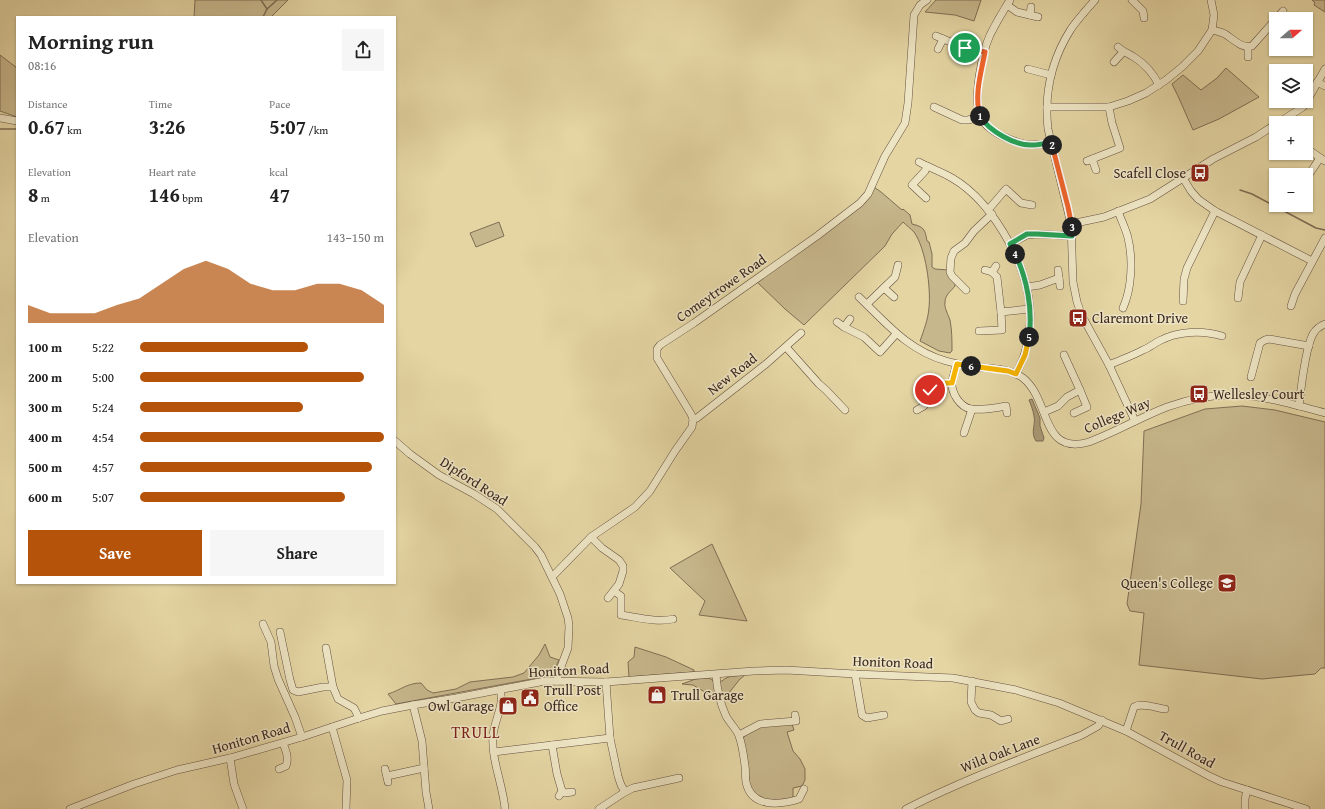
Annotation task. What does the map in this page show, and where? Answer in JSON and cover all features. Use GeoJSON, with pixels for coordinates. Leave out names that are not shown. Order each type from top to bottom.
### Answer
{"type":"FeatureCollection","features":[{"type":"Feature","properties":{"kind":"street","name":"Comeytrowe Road"},"geometry":{"type":"LineString","coordinates":[[693,419],[688,408],[661,365],[658,358],[657,349],[664,341],[694,323],[817,236],[860,203],[868,194],[885,156],[905,123],[908,103],[914,15],[920,6],[927,0]]}},
{"type":"Feature","properties":{"kind":"street"},"geometry":{"type":"LineString","coordinates":[[1095,0],[1072,28],[1056,58],[1051,75],[1047,107],[1048,129],[1072,224],[1073,282],[1077,302],[1085,322],[1109,365],[1135,421]]}},
{"type":"Feature","properties":{"kind":"street"},"geometry":{"type":"LineString","coordinates":[[1132,0],[1143,11],[1144,18]]}},
{"type":"Feature","properties":{"kind":"street"},"geometry":{"type":"LineString","coordinates":[[1047,107],[1109,107],[1146,93],[1182,67],[1198,51],[1212,30],[1214,15],[1211,0]]}},
{"type":"Feature","properties":{"kind":"street"},"geometry":{"type":"LineString","coordinates":[[1038,17],[1017,12],[1008,3],[990,35],[985,52],[977,96],[978,107],[980,117],[993,131],[1016,142],[1032,145],[1051,142]]}},
{"type":"Feature","properties":{"kind":"street"},"geometry":{"type":"LineString","coordinates":[[1030,15],[1032,7]]}},
{"type":"Feature","properties":{"kind":"street"},"geometry":{"type":"LineString","coordinates":[[1212,30],[1224,34],[1248,47],[1252,46],[1269,25]]}},
{"type":"Feature","properties":{"kind":"street"},"geometry":{"type":"LineString","coordinates":[[938,49],[939,38],[965,48],[985,52]]}},
{"type":"Feature","properties":{"kind":"street"},"geometry":{"type":"LineString","coordinates":[[1248,47],[1248,57]]}},
{"type":"Feature","properties":{"kind":"street"},"geometry":{"type":"LineString","coordinates":[[1114,62],[1120,49],[1134,57],[1148,68],[1159,84]]}},
{"type":"Feature","properties":{"kind":"street"},"geometry":{"type":"LineString","coordinates":[[1028,69],[1051,75]]}},
{"type":"Feature","properties":{"kind":"street"},"geometry":{"type":"LineString","coordinates":[[1289,116],[1302,107],[1307,101],[1325,69]]}},
{"type":"Feature","properties":{"kind":"street"},"geometry":{"type":"LineString","coordinates":[[1318,82],[1325,86]]}},
{"type":"Feature","properties":{"kind":"street"},"geometry":{"type":"LineString","coordinates":[[934,107],[942,107],[962,120],[980,117]]}},
{"type":"Feature","properties":{"kind":"street"},"geometry":{"type":"LineString","coordinates":[[1096,170],[1090,160],[1124,147],[1112,123],[1109,107]]}},
{"type":"Feature","properties":{"kind":"street"},"geometry":{"type":"LineString","coordinates":[[0,118],[16,121]]}},
{"type":"Feature","properties":{"kind":"street"},"geometry":{"type":"LineString","coordinates":[[1072,224],[1104,217],[1158,195],[1225,153],[1269,129]]}},
{"type":"Feature","properties":{"kind":"street"},"geometry":{"type":"LineString","coordinates":[[1313,153],[1322,159],[1313,170]]}},
{"type":"Feature","properties":{"kind":"street"},"geometry":{"type":"LineString","coordinates":[[919,162],[948,176],[966,187],[990,212],[1003,230],[1020,264],[1027,287],[1030,331],[1028,346],[1016,374]]}},
{"type":"Feature","properties":{"kind":"street"},"geometry":{"type":"LineString","coordinates":[[926,198],[910,183],[925,172],[927,166]]}},
{"type":"Feature","properties":{"kind":"street"},"geometry":{"type":"LineString","coordinates":[[1183,178],[1198,199],[1215,210],[1312,261]]}},
{"type":"Feature","properties":{"kind":"street"},"geometry":{"type":"LineString","coordinates":[[966,290],[958,287],[950,272],[951,258],[955,245],[964,243],[990,212],[1004,187],[1021,203],[1032,205]]}},
{"type":"Feature","properties":{"kind":"street"},"geometry":{"type":"LineString","coordinates":[[1186,296],[1184,279],[1187,268],[1215,210]]}},
{"type":"Feature","properties":{"kind":"street"},"geometry":{"type":"LineString","coordinates":[[1118,212],[1128,237],[1131,252],[1127,304]]}},
{"type":"Feature","properties":{"kind":"street"},"geometry":{"type":"LineString","coordinates":[[1010,244],[1027,234],[1072,236]]}},
{"type":"Feature","properties":{"kind":"street"},"geometry":{"type":"LineString","coordinates":[[1241,293],[1240,282],[1243,272],[1262,235]]}},
{"type":"Feature","properties":{"kind":"street"},"geometry":{"type":"LineString","coordinates":[[1295,303],[1295,294],[1312,261],[1324,242]]}},
{"type":"Feature","properties":{"kind":"street"},"geometry":{"type":"LineString","coordinates":[[867,304],[899,275],[898,265]]}},
{"type":"Feature","properties":{"kind":"street"},"geometry":{"type":"LineString","coordinates":[[979,331],[1005,329],[1001,312],[997,277],[994,269],[984,270]]}},
{"type":"Feature","properties":{"kind":"street"},"geometry":{"type":"LineString","coordinates":[[1027,287],[1060,282],[1058,270]]}},
{"type":"Feature","properties":{"kind":"street"},"geometry":{"type":"LineString","coordinates":[[884,288],[894,297]]}},
{"type":"Feature","properties":{"kind":"street","name":"College Way"},"geometry":{"type":"LineString","coordinates":[[859,297],[896,334],[918,349],[945,361],[1008,371],[1023,378],[1034,390],[1039,399],[1054,434],[1064,443],[1071,445],[1089,442],[1168,407],[1201,398],[1230,395],[1252,396],[1325,413]]}},
{"type":"Feature","properties":{"kind":"street"},"geometry":{"type":"LineString","coordinates":[[1001,312],[1029,309]]}},
{"type":"Feature","properties":{"kind":"street"},"geometry":{"type":"LineString","coordinates":[[844,327],[850,319]]}},
{"type":"Feature","properties":{"kind":"street"},"geometry":{"type":"LineString","coordinates":[[837,322],[864,337],[882,355],[896,334]]}},
{"type":"Feature","properties":{"kind":"street"},"geometry":{"type":"LineString","coordinates":[[1299,406],[1309,346],[1313,334],[1318,328],[1325,324]]}},
{"type":"Feature","properties":{"kind":"street","name":"New Road"},"geometry":{"type":"LineString","coordinates":[[693,419],[697,418],[754,374],[801,333]]}},
{"type":"Feature","properties":{"kind":"street"},"geometry":{"type":"LineString","coordinates":[[1109,365],[1142,351],[1171,336],[1188,333],[1214,334],[1222,336]]}},
{"type":"Feature","properties":{"kind":"street"},"geometry":{"type":"LineString","coordinates":[[1251,377],[1260,342],[1265,340],[1275,340],[1309,346]]}},
{"type":"Feature","properties":{"kind":"street"},"geometry":{"type":"LineString","coordinates":[[786,347],[814,380],[845,410]]}},
{"type":"Feature","properties":{"kind":"street"},"geometry":{"type":"LineString","coordinates":[[1064,355],[1080,390],[1090,406],[1074,413]]}},
{"type":"Feature","properties":{"kind":"street"},"geometry":{"type":"LineString","coordinates":[[957,364],[952,389],[956,398],[964,406],[972,409],[1006,406]]}},
{"type":"Feature","properties":{"kind":"street"},"geometry":{"type":"LineString","coordinates":[[1245,366],[1253,368]]}},
{"type":"Feature","properties":{"kind":"street"},"geometry":{"type":"LineString","coordinates":[[916,410],[927,409],[930,390],[937,383],[952,383]]}},
{"type":"Feature","properties":{"kind":"street"},"geometry":{"type":"LineString","coordinates":[[1044,412],[1058,406],[1067,397],[1080,390]]}},
{"type":"Feature","properties":{"kind":"street"},"geometry":{"type":"LineString","coordinates":[[964,432],[972,409]]}},
{"type":"Feature","properties":{"kind":"street"},"geometry":{"type":"LineString","coordinates":[[552,577],[591,537],[635,507],[650,491],[692,427],[693,419]]}},
{"type":"Feature","properties":{"kind":"street","name":"Dipford Road"},"geometry":{"type":"LineString","coordinates":[[396,442],[439,475],[474,494],[497,509],[535,547],[544,560],[566,609],[569,626],[568,648],[557,681]]}},
{"type":"Feature","properties":{"kind":"street"},"geometry":{"type":"LineString","coordinates":[[591,537],[602,548],[619,560],[623,566],[619,584],[608,598]]}},
{"type":"Feature","properties":{"kind":"street"},"geometry":{"type":"LineString","coordinates":[[614,591],[621,596],[621,617],[659,620],[673,618]]}},
{"type":"Feature","properties":{"kind":"street"},"geometry":{"type":"LineString","coordinates":[[267,626],[274,666],[278,679],[302,737]]}},
{"type":"Feature","properties":{"kind":"street"},"geometry":{"type":"LineString","coordinates":[[280,632],[293,690],[298,692],[323,687],[333,687]]}},
{"type":"Feature","properties":{"kind":"street"},"geometry":{"type":"LineString","coordinates":[[326,648],[333,687],[338,699],[354,708],[359,718]]}},
{"type":"Feature","properties":{"kind":"street","name":"Honiton Road"},"geometry":{"type":"LineString","coordinates":[[70,809],[134,784],[177,770],[230,758],[283,743],[359,718],[413,705],[532,683],[557,681],[606,682],[786,670],[953,678],[1016,690],[1059,703]]}},
{"type":"Feature","properties":{"kind":"street"},"geometry":{"type":"LineString","coordinates":[[855,674],[862,715],[867,718],[884,715]]}},
{"type":"Feature","properties":{"kind":"street"},"geometry":{"type":"LineString","coordinates":[[716,675],[718,691],[726,716],[739,735],[748,787],[757,798],[765,803],[774,804],[791,802],[799,799],[804,789]]}},
{"type":"Feature","properties":{"kind":"street"},"geometry":{"type":"LineString","coordinates":[[972,681],[971,702],[976,710],[990,715],[1004,723]]}},
{"type":"Feature","properties":{"kind":"street"},"geometry":{"type":"LineString","coordinates":[[606,682],[610,738],[618,776],[625,792]]}},
{"type":"Feature","properties":{"kind":"street"},"geometry":{"type":"LineString","coordinates":[[500,690],[501,697],[493,735],[494,752],[502,786],[505,809]]}},
{"type":"Feature","properties":{"kind":"street","name":"Trull Road"},"geometry":{"type":"LineString","coordinates":[[1059,703],[1126,731],[1222,782],[1306,809]]}},
{"type":"Feature","properties":{"kind":"street"},"geometry":{"type":"LineString","coordinates":[[1126,731],[1135,703],[1165,709]]}},
{"type":"Feature","properties":{"kind":"street"},"geometry":{"type":"LineString","coordinates":[[413,705],[422,741],[429,809]]}},
{"type":"Feature","properties":{"kind":"street","name":"Wild Oak Lane"},"geometry":{"type":"LineString","coordinates":[[906,809],[970,779],[1082,735],[1098,726],[1102,720]]}},
{"type":"Feature","properties":{"kind":"street"},"geometry":{"type":"LineString","coordinates":[[739,735],[760,724],[796,721]]}},
{"type":"Feature","properties":{"kind":"street"},"geometry":{"type":"LineString","coordinates":[[332,726],[347,780],[346,809]]}},
{"type":"Feature","properties":{"kind":"street"},"geometry":{"type":"LineString","coordinates":[[494,752],[610,738]]}},
{"type":"Feature","properties":{"kind":"street"},"geometry":{"type":"LineString","coordinates":[[283,743],[287,757],[286,766],[283,770]]}},
{"type":"Feature","properties":{"kind":"street"},"geometry":{"type":"LineString","coordinates":[[552,745],[560,793],[572,792]]}},
{"type":"Feature","properties":{"kind":"street"},"geometry":{"type":"LineString","coordinates":[[230,758],[234,784],[243,809]]}},
{"type":"Feature","properties":{"kind":"street"},"geometry":{"type":"LineString","coordinates":[[387,776],[424,768]]}},
{"type":"Feature","properties":{"kind":"street"},"geometry":{"type":"LineString","coordinates":[[599,809],[633,788],[676,780]]}},
{"type":"Feature","properties":{"kind":"street"},"geometry":{"type":"LineString","coordinates":[[1245,809],[1247,790]]}},
{"type":"Feature","properties":{"kind":"shaded area"},"geometry":{"type":"Polygon","coordinates":[[[195,0],[288,0],[272,16],[194,16],[195,0]]]}},
{"type":"Feature","properties":{"kind":"shaded area"},"geometry":{"type":"Polygon","coordinates":[[[936,0],[981,0],[974,21],[955,15],[925,12],[936,0]]]}},
{"type":"Feature","properties":{"kind":"shaded area"},"geometry":{"type":"Polygon","coordinates":[[[1312,0],[1325,0],[1325,12],[1314,5],[1315,3],[1312,0]]]}},
{"type":"Feature","properties":{"kind":"shaded area"},"geometry":{"type":"Polygon","coordinates":[[[0,55],[16,67],[16,117],[0,111],[0,55]]]}},
{"type":"Feature","properties":{"kind":"shaded area"},"geometry":{"type":"Polygon","coordinates":[[[1226,68],[1259,97],[1219,119],[1193,130],[1172,84],[1183,75],[1201,90],[1217,78],[1226,68]]]}},
{"type":"Feature","properties":{"kind":"shaded area"},"geometry":{"type":"Polygon","coordinates":[[[874,187],[910,215],[912,224],[923,229],[926,234],[927,241],[929,242],[932,254],[932,267],[935,269],[948,270],[955,284],[945,300],[951,328],[952,351],[950,353],[939,351],[920,341],[926,324],[928,312],[929,290],[927,269],[922,248],[918,239],[914,232],[903,222],[892,234],[885,246],[804,325],[756,281],[858,208],[874,187]]]}},
{"type":"Feature","properties":{"kind":"shaded area"},"geometry":{"type":"Polygon","coordinates":[[[499,222],[504,236],[476,247],[470,233],[499,222]]]}},
{"type":"Feature","properties":{"kind":"shaded area"},"geometry":{"type":"Polygon","coordinates":[[[1032,399],[1040,418],[1040,426],[1044,438],[1043,441],[1036,441],[1033,435],[1034,416],[1029,400],[1032,399]]]}},
{"type":"Feature","properties":{"kind":"shaded area","name":"Queen's College"},"geometry":{"type":"Polygon","coordinates":[[[1242,406],[1275,410],[1325,422],[1325,668],[1321,668],[1315,674],[1262,679],[1139,665],[1144,613],[1130,611],[1127,604],[1141,504],[1144,431],[1205,409],[1242,406]]]}},
{"type":"Feature","properties":{"kind":"shaded area"},"geometry":{"type":"Polygon","coordinates":[[[712,544],[747,621],[699,615],[705,601],[670,568],[712,544]]]}},
{"type":"Feature","properties":{"kind":"shaded area"},"geometry":{"type":"Polygon","coordinates":[[[545,644],[550,657],[559,660],[555,668],[548,676],[396,704],[388,694],[416,683],[421,683],[427,690],[433,693],[456,689],[470,682],[513,677],[524,673],[539,655],[545,644]]]}},
{"type":"Feature","properties":{"kind":"shaded area"},"geometry":{"type":"Polygon","coordinates":[[[635,647],[666,657],[694,670],[694,672],[629,677],[628,662],[634,657],[635,647]]]}},
{"type":"Feature","properties":{"kind":"shaded area"},"geometry":{"type":"Polygon","coordinates":[[[745,675],[728,694],[713,697],[693,685],[682,684],[695,679],[709,678],[715,682],[722,681],[730,677],[745,675]]]}},
{"type":"Feature","properties":{"kind":"shaded area"},"geometry":{"type":"Polygon","coordinates":[[[792,724],[794,730],[787,732],[793,751],[800,759],[805,769],[805,780],[802,786],[793,788],[793,797],[789,799],[767,800],[756,795],[750,786],[743,738],[753,730],[766,726],[792,724]]]}},
{"type":"Feature","properties":{"kind":"waterway"},"geometry":{"type":"LineString","coordinates":[[261,0],[267,9],[277,0]]}},
{"type":"Feature","properties":{"kind":"waterway"},"geometry":{"type":"LineString","coordinates":[[264,16],[267,9]]}},
{"type":"Feature","properties":{"kind":"waterway"},"geometry":{"type":"LineString","coordinates":[[0,129],[16,129]]}},
{"type":"Feature","properties":{"kind":"waterway"},"geometry":{"type":"LineString","coordinates":[[1240,190],[1252,194],[1316,228],[1325,230]]}},
{"type":"Feature","properties":{"kind":"place","name":"Scafell Close"},"geometry":{"type":"Point","coordinates":[1200,173]}},
{"type":"Feature","properties":{"kind":"place","name":"Claremont Drive"},"geometry":{"type":"Point","coordinates":[1078,318]}},
{"type":"Feature","properties":{"kind":"place","name":"Wellesley Court"},"geometry":{"type":"Point","coordinates":[1199,394]}},
{"type":"Feature","properties":{"kind":"place","name":"Queen's College"},"geometry":{"type":"Point","coordinates":[1227,583]}},
{"type":"Feature","properties":{"kind":"place","name":"Trull Garage"},"geometry":{"type":"Point","coordinates":[657,695]}},
{"type":"Feature","properties":{"kind":"place","name":"Trull Post Office"},"geometry":{"type":"Point","coordinates":[530,698]}},
{"type":"Feature","properties":{"kind":"place","name":"Owl Garage"},"geometry":{"type":"Point","coordinates":[508,706]}},
{"type":"Feature","properties":{"kind":"district","name":"TRULL"},"geometry":{"type":"Point","coordinates":[476,732]}},
{"type":"Feature","properties":{"kind":"route"},"geometry":{"type":"LineString","coordinates":[[930,390],[937,383],[952,383],[957,364],[994,368],[1016,374],[1028,346],[1030,331],[1029,309],[1027,287],[1020,264],[1010,244],[1027,234],[1072,236],[1072,224],[1051,142],[1026,145],[1000,135],[988,127],[980,117],[977,96],[985,52],[965,48]]}}]}
